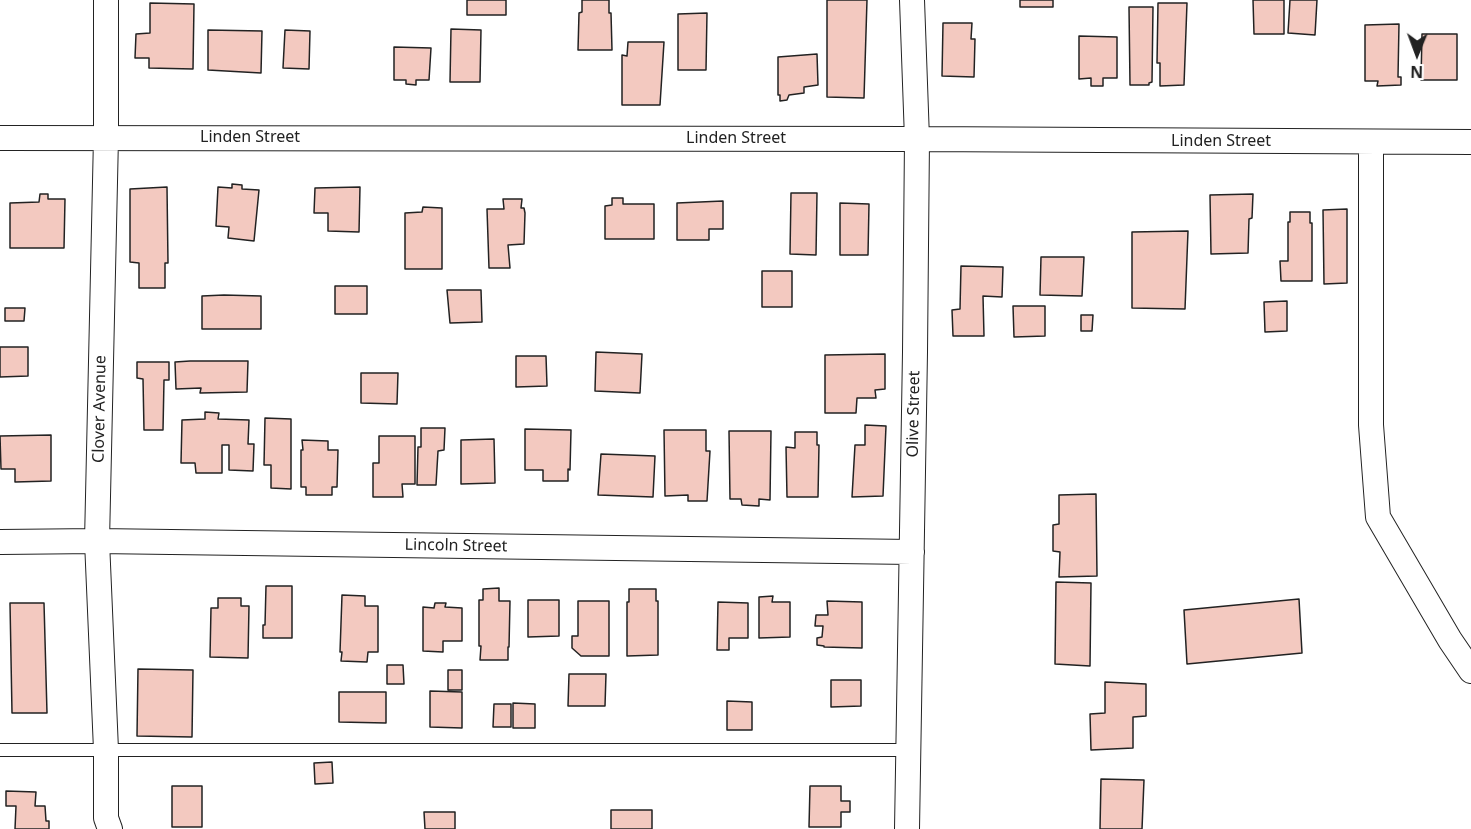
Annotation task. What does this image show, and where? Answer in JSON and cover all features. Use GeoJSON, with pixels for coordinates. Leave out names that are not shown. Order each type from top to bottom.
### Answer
{"type":"FeatureCollection","features":[{"type":"Feature","properties":{"kind":"street","name":"Clover Avenue"},"geometry":{"type":"LineString","coordinates":[[106,0],[106,137],[97,541],[106,750],[106,826]]}},
{"type":"Feature","properties":{"kind":"street","name":"Olive Street"},"geometry":{"type":"LineString","coordinates":[[907,829],[917,139],[912,0]]}},
{"type":"Feature","properties":{"kind":"street","name":"Linden Street"},"geometry":{"type":"LineString","coordinates":[[0,138],[1471,142]]}},
{"type":"Feature","properties":{"kind":"street"},"geometry":{"type":"LineString","coordinates":[[1371,142],[1371,425],[1378,517],[1450,640],[1471,671]]}},
{"type":"Feature","properties":{"kind":"street","name":"Lincoln Street"},"geometry":{"type":"LineString","coordinates":[[0,542],[97,541],[912,552]]}},
{"type":"Feature","properties":{"kind":"lane"},"geometry":{"type":"LineString","coordinates":[[0,750],[907,750]]}},
{"type":"Feature","properties":{"kind":"building"},"geometry":{"type":"Polygon","coordinates":[[[467,0],[506,0],[506,15],[467,15],[467,0]]]}},
{"type":"Feature","properties":{"kind":"building"},"geometry":{"type":"Polygon","coordinates":[[[582,0],[609,0],[612,50],[578,50],[579,13],[582,12],[582,0]]]}},
{"type":"Feature","properties":{"kind":"building"},"geometry":{"type":"Polygon","coordinates":[[[827,0],[867,0],[864,98],[827,97],[827,0]]]}},
{"type":"Feature","properties":{"kind":"building"},"geometry":{"type":"Polygon","coordinates":[[[1020,0],[1053,0],[1053,7],[1020,7],[1020,0]]]}},
{"type":"Feature","properties":{"kind":"building"},"geometry":{"type":"Polygon","coordinates":[[[1253,0],[1284,0],[1284,34],[1254,34],[1253,0]]]}},
{"type":"Feature","properties":{"kind":"building"},"geometry":{"type":"Polygon","coordinates":[[[1290,0],[1317,0],[1315,35],[1288,33],[1290,0]]]}},
{"type":"Feature","properties":{"kind":"building"},"geometry":{"type":"Polygon","coordinates":[[[150,3],[194,4],[193,69],[149,68],[149,58],[135,58],[136,34],[150,33],[150,3]]]}},
{"type":"Feature","properties":{"kind":"building"},"geometry":{"type":"Polygon","coordinates":[[[1158,3],[1187,3],[1184,85],[1160,86],[1160,63],[1157,63],[1158,3]]]}},
{"type":"Feature","properties":{"kind":"building"},"geometry":{"type":"Polygon","coordinates":[[[1129,7],[1153,7],[1152,82],[1149,85],[1130,85],[1129,7]]]}},
{"type":"Feature","properties":{"kind":"building"},"geometry":{"type":"Polygon","coordinates":[[[707,13],[706,70],[678,70],[678,14],[707,13]]]}},
{"type":"Feature","properties":{"kind":"building"},"geometry":{"type":"Polygon","coordinates":[[[943,23],[972,23],[971,39],[975,39],[974,77],[942,76],[943,23]]]}},
{"type":"Feature","properties":{"kind":"building"},"geometry":{"type":"Polygon","coordinates":[[[1399,24],[1398,77],[1401,77],[1401,85],[1377,86],[1378,81],[1365,81],[1365,25],[1399,24]]]}},
{"type":"Feature","properties":{"kind":"building"},"geometry":{"type":"Polygon","coordinates":[[[451,29],[481,30],[480,82],[450,82],[451,29]]]}},
{"type":"Feature","properties":{"kind":"building"},"geometry":{"type":"Polygon","coordinates":[[[208,30],[262,31],[261,73],[208,70],[208,30]]]}},
{"type":"Feature","properties":{"kind":"building"},"geometry":{"type":"Polygon","coordinates":[[[285,30],[310,31],[309,69],[283,68],[285,30]]]}},
{"type":"Feature","properties":{"kind":"building"},"geometry":{"type":"Polygon","coordinates":[[[1422,34],[1457,34],[1457,80],[1421,80],[1422,34]]]}},
{"type":"Feature","properties":{"kind":"building"},"geometry":{"type":"Polygon","coordinates":[[[1079,36],[1117,37],[1117,78],[1103,78],[1103,86],[1091,86],[1091,78],[1079,79],[1079,36]]]}},
{"type":"Feature","properties":{"kind":"building"},"geometry":{"type":"Polygon","coordinates":[[[628,42],[664,42],[660,105],[622,105],[622,55],[627,56],[628,42]]]}},
{"type":"Feature","properties":{"kind":"building"},"geometry":{"type":"Polygon","coordinates":[[[394,47],[431,48],[429,80],[416,80],[416,85],[406,84],[406,80],[394,80],[394,47]]]}},
{"type":"Feature","properties":{"kind":"building"},"geometry":{"type":"Polygon","coordinates":[[[817,54],[818,85],[804,87],[804,93],[789,95],[787,100],[780,101],[778,57],[817,54]]]}},
{"type":"Feature","properties":{"kind":"building"},"geometry":{"type":"Polygon","coordinates":[[[232,184],[242,185],[242,189],[259,190],[254,241],[228,238],[229,227],[216,226],[218,187],[232,188],[232,184]]]}},
{"type":"Feature","properties":{"kind":"building"},"geometry":{"type":"Polygon","coordinates":[[[167,187],[168,263],[165,263],[165,288],[139,288],[139,263],[130,262],[130,189],[167,187]]]}},
{"type":"Feature","properties":{"kind":"building"},"geometry":{"type":"Polygon","coordinates":[[[360,187],[359,232],[328,231],[328,213],[314,213],[315,188],[360,187]]]}},
{"type":"Feature","properties":{"kind":"building"},"geometry":{"type":"Polygon","coordinates":[[[791,193],[817,193],[816,255],[790,254],[791,193]]]}},
{"type":"Feature","properties":{"kind":"building"},"geometry":{"type":"Polygon","coordinates":[[[40,194],[48,194],[48,199],[65,199],[64,248],[10,248],[10,203],[39,202],[40,194]]]}},
{"type":"Feature","properties":{"kind":"building"},"geometry":{"type":"Polygon","coordinates":[[[1253,194],[1252,218],[1249,219],[1248,253],[1211,254],[1210,195],[1253,194]]]}},
{"type":"Feature","properties":{"kind":"building"},"geometry":{"type":"Polygon","coordinates":[[[612,198],[623,198],[623,204],[654,204],[654,239],[605,239],[605,206],[612,205],[612,198]]]}},
{"type":"Feature","properties":{"kind":"building"},"geometry":{"type":"Polygon","coordinates":[[[503,199],[522,199],[521,208],[524,208],[525,213],[524,244],[508,245],[510,268],[489,268],[487,209],[504,209],[503,199]]]}},
{"type":"Feature","properties":{"kind":"building"},"geometry":{"type":"Polygon","coordinates":[[[723,201],[723,229],[709,229],[709,240],[677,240],[677,203],[723,201]]]}},
{"type":"Feature","properties":{"kind":"building"},"geometry":{"type":"Polygon","coordinates":[[[840,203],[869,204],[868,255],[840,255],[840,203]]]}},
{"type":"Feature","properties":{"kind":"building"},"geometry":{"type":"Polygon","coordinates":[[[423,207],[442,208],[442,269],[405,269],[405,213],[422,212],[423,207]]]}},
{"type":"Feature","properties":{"kind":"building"},"geometry":{"type":"Polygon","coordinates":[[[1347,209],[1347,283],[1324,284],[1323,210],[1347,209]]]}},
{"type":"Feature","properties":{"kind":"building"},"geometry":{"type":"Polygon","coordinates":[[[1290,212],[1310,212],[1312,281],[1281,281],[1280,261],[1288,261],[1290,212]]]}},
{"type":"Feature","properties":{"kind":"building"},"geometry":{"type":"Polygon","coordinates":[[[1188,231],[1185,309],[1132,308],[1132,232],[1188,231]]]}},
{"type":"Feature","properties":{"kind":"building"},"geometry":{"type":"Polygon","coordinates":[[[1041,257],[1084,257],[1082,296],[1040,295],[1041,257]]]}},
{"type":"Feature","properties":{"kind":"building"},"geometry":{"type":"Polygon","coordinates":[[[961,266],[1003,267],[1002,297],[983,296],[984,336],[953,336],[952,310],[960,309],[961,266]]]}},
{"type":"Feature","properties":{"kind":"building"},"geometry":{"type":"Polygon","coordinates":[[[762,271],[792,271],[792,307],[762,307],[762,271]]]}},
{"type":"Feature","properties":{"kind":"building"},"geometry":{"type":"Polygon","coordinates":[[[335,286],[367,286],[367,314],[335,314],[335,286]]]}},
{"type":"Feature","properties":{"kind":"building"},"geometry":{"type":"Polygon","coordinates":[[[447,290],[481,290],[482,322],[450,323],[447,290]]]}},
{"type":"Feature","properties":{"kind":"building"},"geometry":{"type":"Polygon","coordinates":[[[202,296],[261,296],[261,329],[202,329],[202,296]]]}},
{"type":"Feature","properties":{"kind":"building"},"geometry":{"type":"Polygon","coordinates":[[[1287,301],[1287,331],[1265,332],[1264,302],[1287,301]]]}},
{"type":"Feature","properties":{"kind":"building"},"geometry":{"type":"Polygon","coordinates":[[[1013,306],[1045,306],[1045,336],[1014,337],[1013,306]]]}},
{"type":"Feature","properties":{"kind":"building"},"geometry":{"type":"Polygon","coordinates":[[[5,308],[25,308],[24,321],[5,321],[5,308]]]}},
{"type":"Feature","properties":{"kind":"building"},"geometry":{"type":"Polygon","coordinates":[[[1081,315],[1093,315],[1092,331],[1081,331],[1081,315]]]}},
{"type":"Feature","properties":{"kind":"building"},"geometry":{"type":"Polygon","coordinates":[[[0,347],[28,347],[28,376],[0,377],[0,347]]]}},
{"type":"Feature","properties":{"kind":"building"},"geometry":{"type":"Polygon","coordinates":[[[596,352],[642,354],[640,393],[595,391],[596,352]]]}},
{"type":"Feature","properties":{"kind":"building"},"geometry":{"type":"Polygon","coordinates":[[[885,354],[885,389],[875,390],[876,398],[857,398],[856,413],[825,413],[825,355],[885,354]]]}},
{"type":"Feature","properties":{"kind":"building"},"geometry":{"type":"Polygon","coordinates":[[[516,356],[546,356],[547,386],[516,387],[516,356]]]}},
{"type":"Feature","properties":{"kind":"building"},"geometry":{"type":"Polygon","coordinates":[[[248,361],[247,392],[200,393],[201,388],[176,389],[175,362],[248,361]]]}},
{"type":"Feature","properties":{"kind":"building"},"geometry":{"type":"Polygon","coordinates":[[[137,362],[169,362],[169,380],[164,380],[163,430],[144,430],[143,379],[137,378],[137,362]]]}},
{"type":"Feature","properties":{"kind":"building"},"geometry":{"type":"Polygon","coordinates":[[[361,373],[398,373],[397,404],[361,403],[361,373]]]}},
{"type":"Feature","properties":{"kind":"building"},"geometry":{"type":"Polygon","coordinates":[[[205,412],[219,413],[218,419],[249,420],[248,444],[254,444],[253,471],[229,470],[229,445],[222,445],[222,473],[196,473],[195,463],[181,463],[182,420],[205,419],[205,412]]]}},
{"type":"Feature","properties":{"kind":"building"},"geometry":{"type":"Polygon","coordinates":[[[265,418],[291,419],[291,489],[271,488],[271,465],[264,465],[265,418]]]}},
{"type":"Feature","properties":{"kind":"building"},"geometry":{"type":"Polygon","coordinates":[[[865,425],[886,426],[883,496],[852,497],[855,445],[865,445],[865,425]]]}},
{"type":"Feature","properties":{"kind":"building"},"geometry":{"type":"Polygon","coordinates":[[[421,428],[445,428],[444,450],[438,451],[436,485],[417,485],[421,428]]]}},
{"type":"Feature","properties":{"kind":"building"},"geometry":{"type":"Polygon","coordinates":[[[525,429],[571,430],[568,481],[543,481],[543,470],[525,470],[525,429]]]}},
{"type":"Feature","properties":{"kind":"building"},"geometry":{"type":"Polygon","coordinates":[[[664,430],[706,430],[706,451],[710,451],[707,501],[688,501],[688,495],[665,496],[664,430]]]}},
{"type":"Feature","properties":{"kind":"building"},"geometry":{"type":"Polygon","coordinates":[[[729,431],[771,431],[770,500],[759,499],[759,506],[742,505],[741,499],[730,499],[729,431]]]}},
{"type":"Feature","properties":{"kind":"building"},"geometry":{"type":"Polygon","coordinates":[[[795,432],[817,432],[818,497],[787,497],[786,447],[795,448],[795,432]]]}},
{"type":"Feature","properties":{"kind":"building"},"geometry":{"type":"Polygon","coordinates":[[[51,435],[51,481],[15,482],[15,469],[1,469],[0,436],[51,435]]]}},
{"type":"Feature","properties":{"kind":"building"},"geometry":{"type":"Polygon","coordinates":[[[379,436],[415,436],[415,484],[402,484],[403,497],[373,497],[373,463],[379,463],[379,436]]]}},
{"type":"Feature","properties":{"kind":"building"},"geometry":{"type":"Polygon","coordinates":[[[494,439],[495,483],[461,484],[461,440],[494,439]]]}},
{"type":"Feature","properties":{"kind":"building"},"geometry":{"type":"Polygon","coordinates":[[[302,440],[328,441],[328,450],[338,450],[337,487],[332,487],[332,495],[306,495],[306,487],[301,487],[302,440]]]}},
{"type":"Feature","properties":{"kind":"building"},"geometry":{"type":"Polygon","coordinates":[[[601,454],[655,456],[653,497],[598,495],[601,454]]]}},
{"type":"Feature","properties":{"kind":"building"},"geometry":{"type":"Polygon","coordinates":[[[1096,494],[1097,576],[1059,577],[1060,552],[1053,551],[1053,525],[1059,524],[1059,495],[1096,494]]]}},
{"type":"Feature","properties":{"kind":"building"},"geometry":{"type":"Polygon","coordinates":[[[1056,582],[1091,583],[1090,666],[1055,664],[1056,582]]]}},
{"type":"Feature","properties":{"kind":"building"},"geometry":{"type":"Polygon","coordinates":[[[266,586],[292,586],[292,638],[263,638],[266,586]]]}},
{"type":"Feature","properties":{"kind":"building"},"geometry":{"type":"Polygon","coordinates":[[[499,588],[499,601],[510,601],[508,660],[480,660],[479,600],[483,600],[483,589],[499,588]]]}},
{"type":"Feature","properties":{"kind":"building"},"geometry":{"type":"Polygon","coordinates":[[[629,589],[656,589],[658,655],[627,656],[629,589]]]}},
{"type":"Feature","properties":{"kind":"building"},"geometry":{"type":"Polygon","coordinates":[[[342,595],[365,596],[365,606],[378,606],[378,652],[368,652],[367,662],[341,661],[342,595]]]}},
{"type":"Feature","properties":{"kind":"building"},"geometry":{"type":"Polygon","coordinates":[[[773,596],[772,602],[790,602],[790,637],[759,638],[759,597],[773,596]]]}},
{"type":"Feature","properties":{"kind":"building"},"geometry":{"type":"Polygon","coordinates":[[[218,598],[241,598],[241,606],[249,606],[248,658],[210,657],[211,608],[218,608],[218,598]]]}},
{"type":"Feature","properties":{"kind":"building"},"geometry":{"type":"Polygon","coordinates":[[[1299,599],[1302,653],[1187,664],[1184,610],[1299,599]]]}},
{"type":"Feature","properties":{"kind":"building"},"geometry":{"type":"Polygon","coordinates":[[[528,600],[559,600],[559,636],[528,637],[528,600]]]}},
{"type":"Feature","properties":{"kind":"building"},"geometry":{"type":"Polygon","coordinates":[[[578,601],[609,601],[609,656],[581,656],[572,648],[572,636],[578,636],[578,601]]]}},
{"type":"Feature","properties":{"kind":"building"},"geometry":{"type":"Polygon","coordinates":[[[827,601],[862,602],[862,648],[817,645],[817,638],[822,637],[823,626],[815,626],[816,615],[828,615],[827,601]]]}},
{"type":"Feature","properties":{"kind":"building"},"geometry":{"type":"Polygon","coordinates":[[[718,602],[748,603],[748,638],[729,638],[729,650],[717,650],[718,602]]]}},
{"type":"Feature","properties":{"kind":"building"},"geometry":{"type":"Polygon","coordinates":[[[10,603],[44,603],[47,713],[12,713],[10,603]]]}},
{"type":"Feature","properties":{"kind":"building"},"geometry":{"type":"Polygon","coordinates":[[[435,603],[446,603],[445,607],[462,608],[462,641],[443,641],[443,652],[423,651],[423,607],[434,608],[435,603]]]}},
{"type":"Feature","properties":{"kind":"building"},"geometry":{"type":"Polygon","coordinates":[[[387,665],[403,665],[404,684],[387,684],[387,665]]]}},
{"type":"Feature","properties":{"kind":"building"},"geometry":{"type":"Polygon","coordinates":[[[138,669],[193,670],[192,737],[137,736],[138,669]]]}},
{"type":"Feature","properties":{"kind":"building"},"geometry":{"type":"Polygon","coordinates":[[[448,670],[462,670],[462,690],[448,690],[448,670]]]}},
{"type":"Feature","properties":{"kind":"building"},"geometry":{"type":"Polygon","coordinates":[[[569,674],[606,674],[605,706],[568,706],[569,674]]]}},
{"type":"Feature","properties":{"kind":"building"},"geometry":{"type":"Polygon","coordinates":[[[831,680],[861,680],[861,706],[831,707],[831,680]]]}},
{"type":"Feature","properties":{"kind":"building"},"geometry":{"type":"Polygon","coordinates":[[[1105,682],[1146,684],[1146,716],[1133,717],[1133,748],[1091,750],[1090,714],[1105,713],[1105,682]]]}},
{"type":"Feature","properties":{"kind":"building"},"geometry":{"type":"Polygon","coordinates":[[[430,691],[462,692],[462,728],[430,727],[430,691]]]}},
{"type":"Feature","properties":{"kind":"building"},"geometry":{"type":"Polygon","coordinates":[[[339,692],[386,692],[386,723],[339,722],[339,692]]]}},
{"type":"Feature","properties":{"kind":"building"},"geometry":{"type":"Polygon","coordinates":[[[727,701],[752,702],[752,730],[727,730],[727,701]]]}},
{"type":"Feature","properties":{"kind":"building"},"geometry":{"type":"Polygon","coordinates":[[[513,703],[535,704],[535,728],[513,728],[513,703]]]}},
{"type":"Feature","properties":{"kind":"building"},"geometry":{"type":"Polygon","coordinates":[[[494,704],[511,704],[511,727],[493,727],[494,704]]]}},
{"type":"Feature","properties":{"kind":"building"},"geometry":{"type":"Polygon","coordinates":[[[332,762],[333,783],[315,784],[314,763],[332,762]]]}},
{"type":"Feature","properties":{"kind":"building"},"geometry":{"type":"Polygon","coordinates":[[[1101,779],[1144,780],[1142,829],[1100,829],[1101,779]]]}},
{"type":"Feature","properties":{"kind":"building"},"geometry":{"type":"Polygon","coordinates":[[[172,786],[202,786],[202,827],[172,827],[172,786]]]}},
{"type":"Feature","properties":{"kind":"building"},"geometry":{"type":"Polygon","coordinates":[[[810,786],[841,786],[841,801],[850,801],[850,812],[841,812],[841,827],[809,827],[810,786]]]}},
{"type":"Feature","properties":{"kind":"building"},"geometry":{"type":"Polygon","coordinates":[[[6,791],[36,792],[35,806],[45,806],[49,829],[15,829],[16,806],[6,806],[6,791]]]}},
{"type":"Feature","properties":{"kind":"building"},"geometry":{"type":"Polygon","coordinates":[[[611,810],[652,810],[652,829],[611,829],[611,810]]]}},
{"type":"Feature","properties":{"kind":"building"},"geometry":{"type":"Polygon","coordinates":[[[424,812],[455,812],[455,829],[425,829],[424,812]]]}}]}
